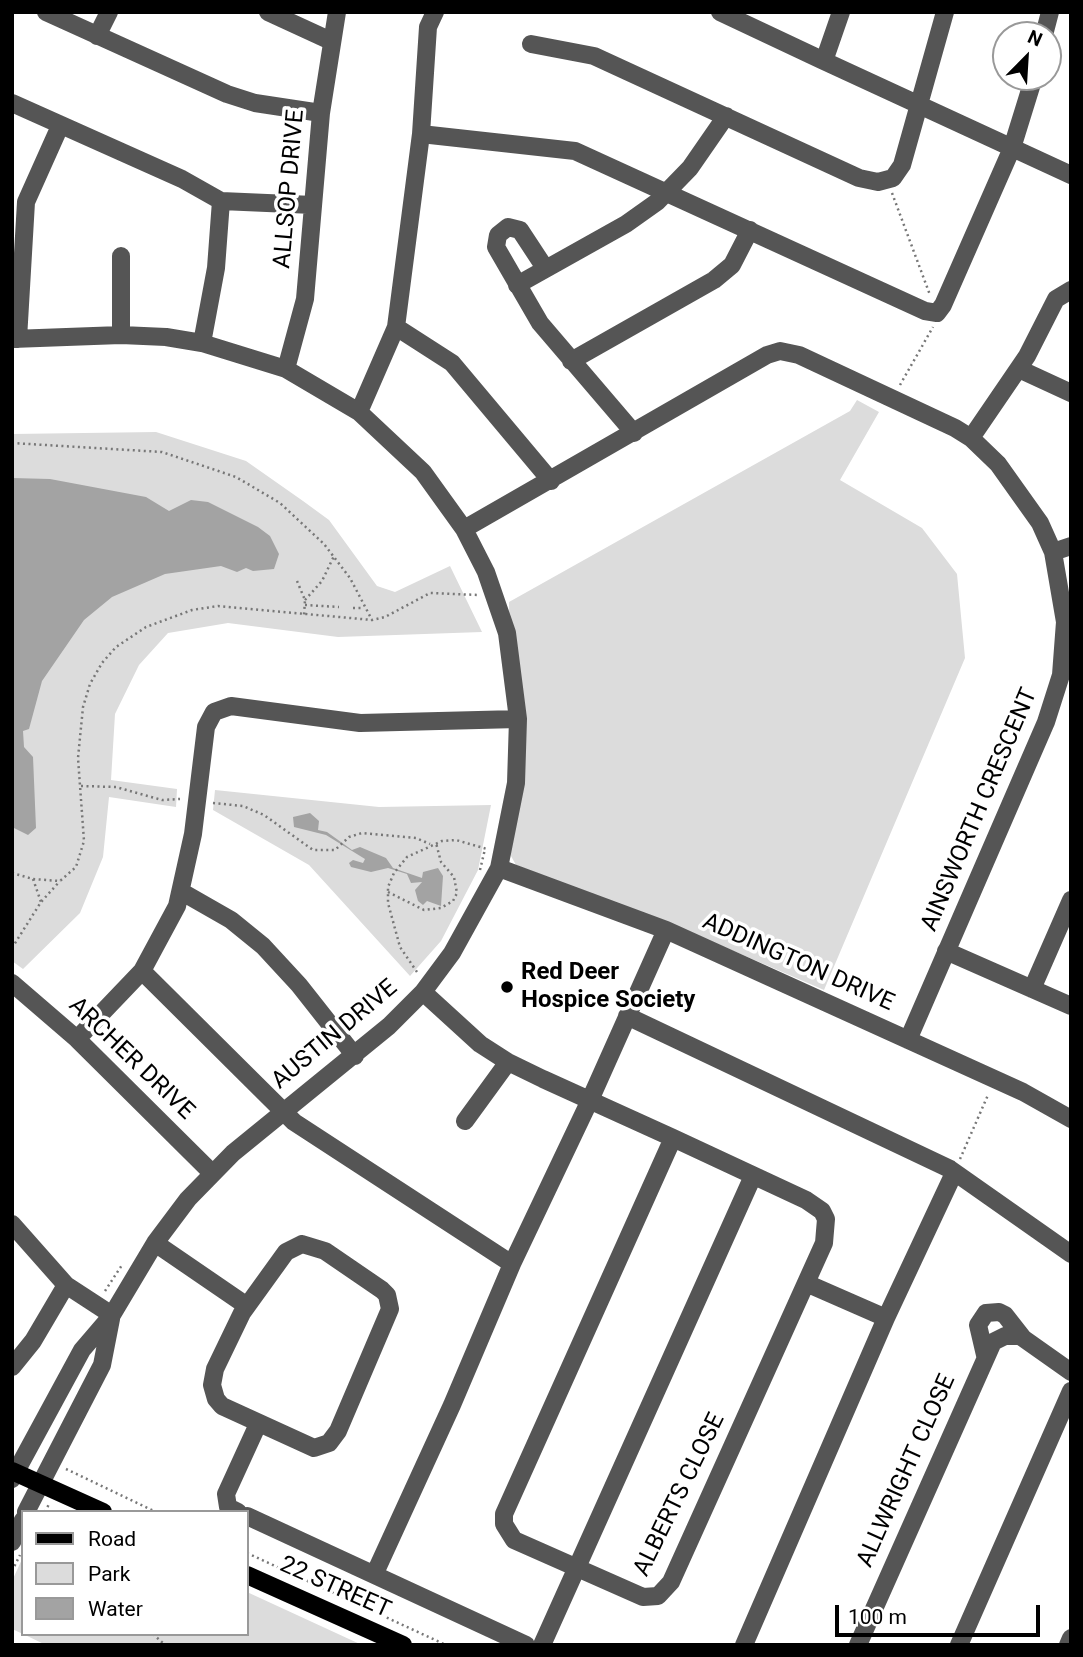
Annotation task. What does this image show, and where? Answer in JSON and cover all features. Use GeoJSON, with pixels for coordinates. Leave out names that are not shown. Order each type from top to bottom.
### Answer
{"type":"FeatureCollection","features":[{"type":"Feature","properties":{"kind":"main road"},"geometry":{"type":"LineString","coordinates":[[13,1474],[98,1510]]}},
{"type":"Feature","properties":{"kind":"main road","name":"22 STREET"},"geometry":{"type":"LineString","coordinates":[[248,1575],[402,1645]]}},
{"type":"Feature","properties":{"kind":"street"},"geometry":{"type":"LineString","coordinates":[[46,12],[241,99],[321,113]]}},
{"type":"Feature","properties":{"kind":"street"},"geometry":{"type":"LineString","coordinates":[[97,36],[109,12]]}},
{"type":"Feature","properties":{"kind":"street"},"geometry":{"type":"LineString","coordinates":[[268,12],[331,41]]}},
{"type":"Feature","properties":{"kind":"street","name":"ALLSOP DRIVE"},"geometry":{"type":"LineString","coordinates":[[286,369],[305,299],[321,113],[337,12]]}},
{"type":"Feature","properties":{"kind":"street"},"geometry":{"type":"LineString","coordinates":[[359,412],[396,327],[421,134],[428,27],[435,12]]}},
{"type":"Feature","properties":{"kind":"street"},"geometry":{"type":"LineString","coordinates":[[720,12],[1071,175]]}},
{"type":"Feature","properties":{"kind":"street"},"geometry":{"type":"LineString","coordinates":[[824,61],[842,12]]}},
{"type":"Feature","properties":{"kind":"street"},"geometry":{"type":"LineString","coordinates":[[531,44],[594,56],[859,178],[878,182],[893,178],[902,166],[945,12]]}},
{"type":"Feature","properties":{"kind":"street"},"geometry":{"type":"LineString","coordinates":[[421,134],[575,151],[925,311],[937,313],[943,305],[1012,148],[1030,91]]}},
{"type":"Feature","properties":{"kind":"street"},"geometry":{"type":"LineString","coordinates":[[12,103],[182,178],[221,201],[313,205]]}},
{"type":"Feature","properties":{"kind":"street"},"geometry":{"type":"LineString","coordinates":[[517,285],[626,224],[667,192],[690,168],[726,116]]}},
{"type":"Feature","properties":{"kind":"street"},"geometry":{"type":"LineString","coordinates":[[15,339],[26,202],[60,126]]}},
{"type":"Feature","properties":{"kind":"street"},"geometry":{"type":"LineString","coordinates":[[202,343],[216,268],[221,201]]}},
{"type":"Feature","properties":{"kind":"street"},"geometry":{"type":"LineString","coordinates":[[545,268],[525,233],[514,228],[504,229],[498,235],[496,247],[540,323],[634,433]]}},
{"type":"Feature","properties":{"kind":"street"},"geometry":{"type":"LineString","coordinates":[[572,361],[714,280],[732,265],[750,230]]}},
{"type":"Feature","properties":{"kind":"street"},"geometry":{"type":"LineString","coordinates":[[121,256],[121,335]]}},
{"type":"Feature","properties":{"kind":"street"},"geometry":{"type":"LineString","coordinates":[[971,438],[1019,369],[1056,299],[1071,290]]}},
{"type":"Feature","properties":{"kind":"street"},"geometry":{"type":"LineString","coordinates":[[396,327],[452,363],[551,481]]}},
{"type":"Feature","properties":{"kind":"street","name":"AUSTIN DRIVE"},"geometry":{"type":"LineString","coordinates":[[13,1474],[82,1350],[112,1315],[155,1243],[188,1199],[212,1173],[283,1111],[355,1056],[423,992],[463,935],[495,859],[516,783],[518,719],[508,633],[486,572],[464,529],[423,472],[359,412],[286,369],[202,343],[166,337],[121,335],[15,339]]}},
{"type":"Feature","properties":{"kind":"street","name":"AINSWORTH CRESCENT"},"geometry":{"type":"LineString","coordinates":[[464,529],[767,355],[780,351],[793,352],[823,365],[971,438],[998,464],[1023,495],[1052,552],[1065,622],[1058,688],[1046,722],[908,1040]]}},
{"type":"Feature","properties":{"kind":"street"},"geometry":{"type":"LineString","coordinates":[[1019,369],[1071,393]]}},
{"type":"Feature","properties":{"kind":"street"},"geometry":{"type":"LineString","coordinates":[[1052,552],[1071,546]]}},
{"type":"Feature","properties":{"kind":"street"},"geometry":{"type":"LineString","coordinates":[[77,1039],[142,971],[166,929],[182,892],[206,727],[209,718],[222,708],[360,723],[518,719]]}},
{"type":"Feature","properties":{"kind":"street","name":"ADDINGTON DRIVE"},"geometry":{"type":"LineString","coordinates":[[495,859],[666,930],[997,1079],[1071,1119]]}},
{"type":"Feature","properties":{"kind":"street"},"geometry":{"type":"LineString","coordinates":[[182,892],[231,920],[263,946],[299,985],[355,1056]]}},
{"type":"Feature","properties":{"kind":"street"},"geometry":{"type":"LineString","coordinates":[[1031,989],[1071,900]]}},
{"type":"Feature","properties":{"kind":"street"},"geometry":{"type":"LineString","coordinates":[[375,1573],[452,1405],[512,1264],[590,1100],[666,930]]}},
{"type":"Feature","properties":{"kind":"street"},"geometry":{"type":"LineString","coordinates":[[946,951],[1071,1006]]}},
{"type":"Feature","properties":{"kind":"street"},"geometry":{"type":"LineString","coordinates":[[142,971],[294,1122],[512,1264]]}},
{"type":"Feature","properties":{"kind":"street","name":"ARCHER DRIVE"},"geometry":{"type":"LineString","coordinates":[[12,983],[77,1039],[212,1173]]}},
{"type":"Feature","properties":{"kind":"street","name":"ALBERTS CLOSE"},"geometry":{"type":"LineString","coordinates":[[423,992],[460,1027],[508,1062],[673,1138],[814,1205],[826,1219],[827,1235],[668,1588],[658,1596],[643,1597],[514,1540],[507,1533],[504,1514],[673,1138]]}},
{"type":"Feature","properties":{"kind":"street"},"geometry":{"type":"LineString","coordinates":[[627,1016],[825,1108],[954,1173],[1016,1212],[1071,1254]]}},
{"type":"Feature","properties":{"kind":"street"},"geometry":{"type":"LineString","coordinates":[[465,1121],[508,1062]]}},
{"type":"Feature","properties":{"kind":"street"},"geometry":{"type":"LineString","coordinates":[[744,1645],[886,1318],[954,1173]]}},
{"type":"Feature","properties":{"kind":"street"},"geometry":{"type":"LineString","coordinates":[[542,1645],[753,1176]]}},
{"type":"Feature","properties":{"kind":"street"},"geometry":{"type":"LineString","coordinates":[[12,1224],[66,1285],[112,1315]]}},
{"type":"Feature","properties":{"kind":"street"},"geometry":{"type":"LineString","coordinates":[[155,1243],[247,1306]]}},
{"type":"Feature","properties":{"kind":"street"},"geometry":{"type":"LineString","coordinates":[[302,1244],[325,1251],[382,1290],[389,1302],[384,1329],[338,1431],[328,1443],[314,1448],[307,1446],[222,1406],[216,1399],[212,1385],[215,1369],[247,1306],[286,1252],[302,1244]]}},
{"type":"Feature","properties":{"kind":"street"},"geometry":{"type":"LineString","coordinates":[[806,1283],[886,1318]]}},
{"type":"Feature","properties":{"kind":"street"},"geometry":{"type":"LineString","coordinates":[[12,1367],[33,1341],[66,1285]]}},
{"type":"Feature","properties":{"kind":"street","name":"ALLWRIGHT CLOSE"},"geometry":{"type":"LineString","coordinates":[[985,1356],[978,1325],[986,1313],[999,1312],[1006,1315],[1023,1338],[1071,1372]]}},
{"type":"Feature","properties":{"kind":"street","name":"AUSTIN DRIVE"},"geometry":{"type":"LineString","coordinates":[[27,1510],[102,1365],[112,1315]]}},
{"type":"Feature","properties":{"kind":"street","name":"ALLWRIGHT CLOSE"},"geometry":{"type":"LineString","coordinates":[[858,1645],[985,1356],[993,1342],[1000,1338],[1023,1338]]}},
{"type":"Feature","properties":{"kind":"street"},"geometry":{"type":"LineString","coordinates":[[959,1645],[1071,1391]]}},
{"type":"Feature","properties":{"kind":"street"},"geometry":{"type":"LineString","coordinates":[[234,1510],[228,1507],[226,1494],[258,1424]]}},
{"type":"Feature","properties":{"kind":"street"},"geometry":{"type":"LineString","coordinates":[[248,1516],[526,1645]]}},
{"type":"Feature","properties":{"kind":"street"},"geometry":{"type":"LineString","coordinates":[[12,1542],[21,1524]]}},
{"type":"Feature","properties":{"kind":"street"},"geometry":{"type":"LineString","coordinates":[[1068,1645],[1071,1638]]}},
{"type":"Feature","properties":{"kind":"path"},"geometry":{"type":"LineString","coordinates":[[12,443],[162,453],[213,467],[280,503],[304,523],[334,556],[372,620]]}},
{"type":"Feature","properties":{"kind":"path"},"geometry":{"type":"LineString","coordinates":[[305,602],[323,581],[334,556]]}},
{"type":"Feature","properties":{"kind":"path"},"geometry":{"type":"LineString","coordinates":[[297,581],[305,602],[304,615]]}},
{"type":"Feature","properties":{"kind":"path"},"geometry":{"type":"LineString","coordinates":[[12,948],[41,902],[76,867],[82,851],[78,743],[83,707],[90,684],[116,647],[146,627],[192,610],[218,606],[372,620],[385,617],[430,593],[479,594]]}},
{"type":"Feature","properties":{"kind":"path"},"geometry":{"type":"LineString","coordinates":[[305,602],[339,607]]}},
{"type":"Feature","properties":{"kind":"path"},"geometry":{"type":"LineString","coordinates":[[354,608],[366,608]]}},
{"type":"Feature","properties":{"kind":"path"},"geometry":{"type":"LineString","coordinates":[[81,786],[126,788],[162,800],[190,800]]}},
{"type":"Feature","properties":{"kind":"path"},"geometry":{"type":"LineString","coordinates":[[203,802],[231,804],[252,810],[313,850],[337,848],[355,834],[366,832],[419,838],[431,845]]}},
{"type":"Feature","properties":{"kind":"path"},"geometry":{"type":"LineString","coordinates":[[420,974],[400,947],[388,892],[394,873],[414,852],[436,843],[456,840],[486,848],[495,859]]}},
{"type":"Feature","properties":{"kind":"path"},"geometry":{"type":"LineString","coordinates":[[479,872],[488,840]]}},
{"type":"Feature","properties":{"kind":"path"},"geometry":{"type":"LineString","coordinates":[[388,892],[424,910],[441,908],[453,901],[457,893],[454,877],[441,862],[436,843]]}},
{"type":"Feature","properties":{"kind":"path"},"geometry":{"type":"LineString","coordinates":[[12,873],[33,879],[60,881]]}},
{"type":"Feature","properties":{"kind":"path"},"geometry":{"type":"LineString","coordinates":[[33,879],[41,902]]}},
{"type":"Feature","properties":{"kind":"path"},"geometry":{"type":"LineString","coordinates":[[954,1173],[997,1079]]}},
{"type":"Feature","properties":{"kind":"path"},"geometry":{"type":"LineString","coordinates":[[96,1305],[126,1259]]}},
{"type":"Feature","properties":{"kind":"path"},"geometry":{"type":"LineString","coordinates":[[67,1469],[152,1510]]}},
{"type":"Feature","properties":{"kind":"path"},"geometry":{"type":"LineString","coordinates":[[12,1571],[21,1552]]}},
{"type":"Feature","properties":{"kind":"path"},"geometry":{"type":"LineString","coordinates":[[248,1553],[446,1645]]}},
{"type":"Feature","properties":{"kind":"green space"},"geometry":{"type":"Polygon","coordinates":[[[857,400],[879,412],[840,480],[922,528],[957,574],[965,658],[824,990],[685,930],[516,865],[511,856],[509,602],[850,411],[857,400]]]}},
{"type":"Feature","properties":{"kind":"green space"},"geometry":{"type":"Polygon","coordinates":[[[156,432],[246,461],[329,520],[377,586],[395,592],[450,566],[482,632],[338,637],[228,623],[168,633],[139,665],[115,714],[111,780],[177,789],[176,807],[109,797],[103,857],[80,913],[23,969],[12,961],[12,434],[156,432]]]}},
{"type":"Feature","properties":{"kind":"green space"},"geometry":{"type":"Polygon","coordinates":[[[215,790],[379,807],[491,805],[478,870],[441,941],[410,976],[309,865],[213,810],[215,790]]]}},
{"type":"Feature","properties":{"kind":"green space"},"geometry":{"type":"Polygon","coordinates":[[[21,1561],[21,1633],[12,1629],[12,1581],[21,1561]]]}},
{"type":"Feature","properties":{"kind":"green space"},"geometry":{"type":"Polygon","coordinates":[[[248,1592],[362,1645],[46,1645],[27,1636],[248,1636],[248,1592]]]}},
{"type":"Feature","properties":{"kind":"water"},"geometry":{"type":"Polygon","coordinates":[[[12,478],[50,479],[146,497],[169,511],[191,500],[208,502],[258,527],[270,536],[279,554],[274,569],[253,571],[246,568],[237,572],[221,566],[165,574],[112,597],[84,620],[42,681],[29,729],[23,731],[24,747],[33,757],[36,828],[28,835],[12,827],[12,478]]]}},
{"type":"Feature","properties":{"kind":"water"},"geometry":{"type":"Polygon","coordinates":[[[310,813],[319,821],[318,830],[327,832],[352,850],[360,847],[386,858],[393,868],[422,878],[423,872],[438,868],[443,876],[441,906],[427,901],[423,905],[418,901],[415,890],[422,882],[411,883],[407,874],[388,868],[371,872],[351,867],[349,863],[353,860],[363,863],[365,859],[326,835],[294,827],[293,817],[310,813]]]}},
{"type":"Feature","properties":{"kind":"place","name":"Red Deer Hospice Society"},"geometry":{"type":"Point","coordinates":[507,987]}}]}
